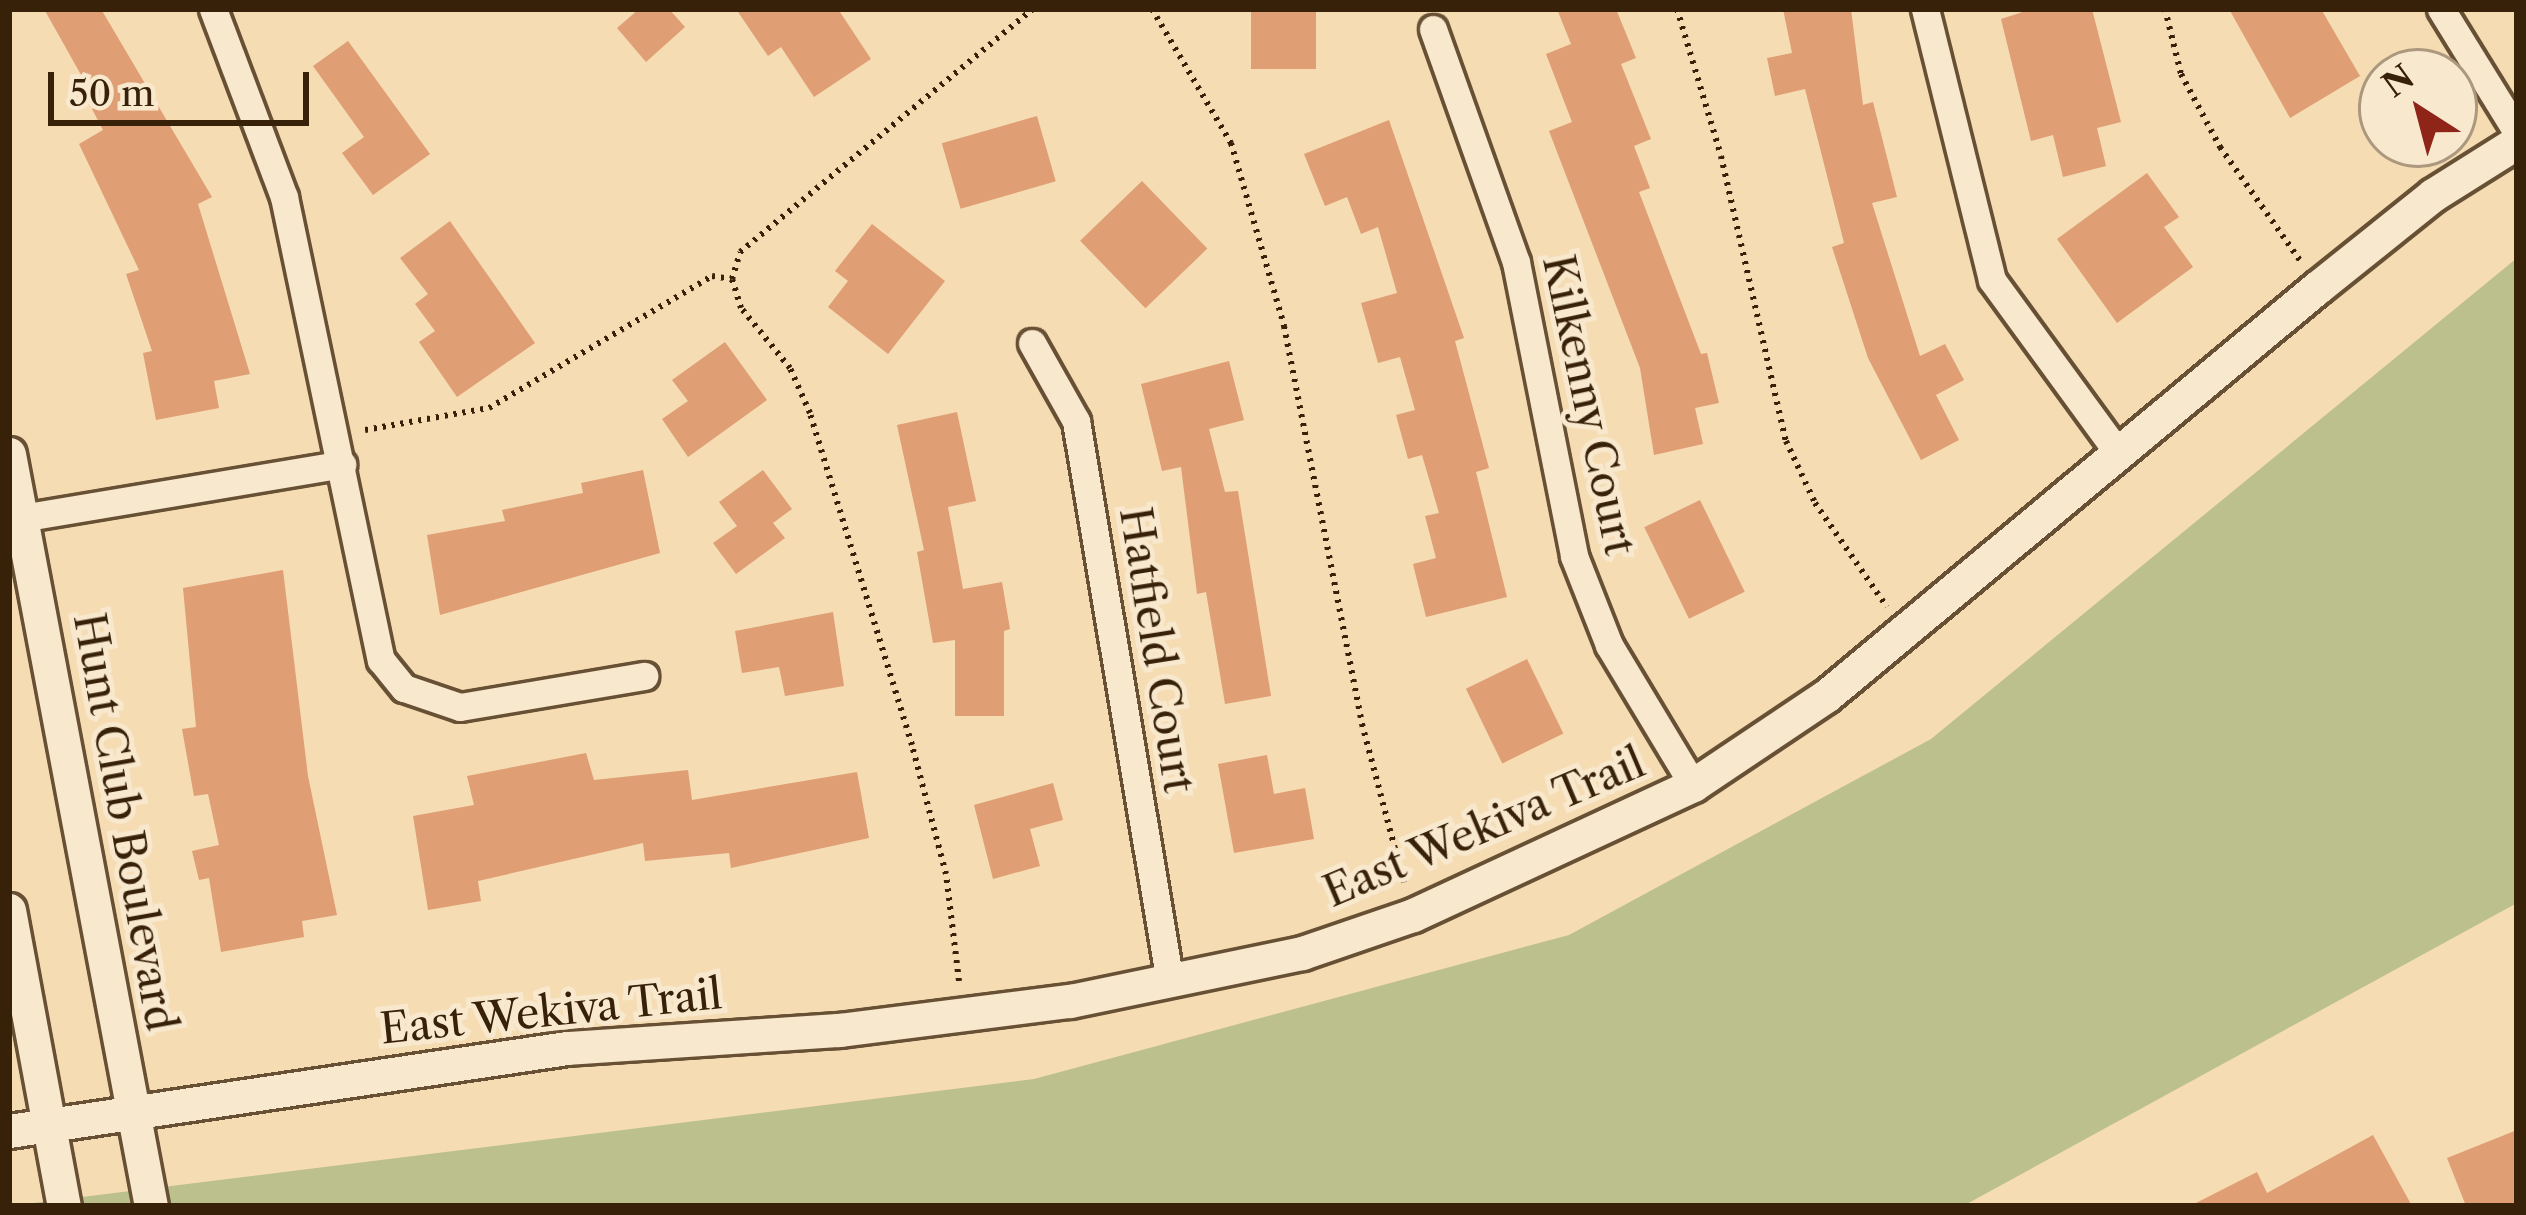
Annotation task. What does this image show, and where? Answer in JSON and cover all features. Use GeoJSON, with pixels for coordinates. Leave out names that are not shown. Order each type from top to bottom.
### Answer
{"type":"FeatureCollection","features":[{"type":"Feature","properties":{"kind":"street"},"geometry":{"type":"LineString","coordinates":[[213,9],[284,197],[342,464],[368,621],[381,660],[404,688],[460,707],[644,676]]}},
{"type":"Feature","properties":{"kind":"street"},"geometry":{"type":"LineString","coordinates":[[1925,9],[1992,280],[2118,453]]}},
{"type":"Feature","properties":{"kind":"street"},"geometry":{"type":"LineString","coordinates":[[2441,9],[2517,132]]}},
{"type":"Feature","properties":{"kind":"street","name":"Kilkenny Court"},"geometry":{"type":"LineString","coordinates":[[1433,29],[1516,262],[1574,556],[1609,644],[1694,785]]}},
{"type":"Feature","properties":{"kind":"street","name":"East Wekiva Trail"},"geometry":{"type":"LineString","coordinates":[[9,1131],[132,1108],[567,1048],[963,1015],[1170,982],[1302,953],[1413,915],[1694,785],[1906,634],[2318,287],[2433,195],[2517,142]]}},
{"type":"Feature","properties":{"kind":"street","name":"Hatfield Court"},"geometry":{"type":"LineString","coordinates":[[1032,343],[1076,421],[1170,982]]}},
{"type":"Feature","properties":{"kind":"street","name":"Hunt Club Boulevard"},"geometry":{"type":"LineString","coordinates":[[9,454],[16,518],[151,1206]]}},
{"type":"Feature","properties":{"kind":"street"},"geometry":{"type":"LineString","coordinates":[[16,518],[342,464]]}},
{"type":"Feature","properties":{"kind":"street"},"geometry":{"type":"LineString","coordinates":[[9,910],[64,1206]]}},
{"type":"Feature","properties":{"kind":"path"},"geometry":{"type":"LineString","coordinates":[[963,1015],[940,853],[810,413],[790,368],[741,308],[731,279],[740,252],[1033,9]]}},
{"type":"Feature","properties":{"kind":"path"},"geometry":{"type":"LineString","coordinates":[[1152,9],[1231,143],[1284,326],[1362,724],[1413,915]]}},
{"type":"Feature","properties":{"kind":"path"},"geometry":{"type":"LineString","coordinates":[[1677,9],[1721,156],[1786,441],[1815,502],[1906,634]]}},
{"type":"Feature","properties":{"kind":"path"},"geometry":{"type":"LineString","coordinates":[[2165,9],[2181,74],[2220,147],[2318,287]]}},
{"type":"Feature","properties":{"kind":"path"},"geometry":{"type":"LineString","coordinates":[[336,436],[489,408],[712,276],[731,279]]}},
{"type":"Feature","properties":{"kind":"green space"},"geometry":{"type":"Polygon","coordinates":[[[2517,258],[2517,903],[1963,1206],[9,1206],[1034,1079],[1569,935],[1931,739],[2517,258]]]}},
{"type":"Feature","properties":{"kind":"building"},"geometry":{"type":"Polygon","coordinates":[[[44,9],[101,9],[212,197],[198,204],[250,374],[214,381],[219,408],[156,420],[143,353],[152,351],[126,274],[139,270],[79,144],[103,130],[92,109],[98,105],[44,9]]]}},
{"type":"Feature","properties":{"kind":"building"},"geometry":{"type":"Polygon","coordinates":[[[639,9],[669,9],[685,27],[646,62],[617,28],[639,9]]]}},
{"type":"Feature","properties":{"kind":"building"},"geometry":{"type":"Polygon","coordinates":[[[736,9],[838,9],[871,59],[814,97],[781,47],[768,56],[736,9]]]}},
{"type":"Feature","properties":{"kind":"building"},"geometry":{"type":"Polygon","coordinates":[[[1251,9],[1316,9],[1316,69],[1251,69],[1251,9]]]}},
{"type":"Feature","properties":{"kind":"building"},"geometry":{"type":"Polygon","coordinates":[[[1557,9],[1616,9],[1636,58],[1621,64],[1651,139],[1634,146],[1650,188],[1639,192],[1701,354],[1707,353],[1719,403],[1695,408],[1703,444],[1654,455],[1640,368],[1549,131],[1572,122],[1546,54],[1571,44],[1557,9]]]}},
{"type":"Feature","properties":{"kind":"building"},"geometry":{"type":"Polygon","coordinates":[[[1783,9],[1851,9],[1863,105],[1873,102],[1897,197],[1872,203],[1920,356],[1945,344],[1964,380],[1936,395],[1959,440],[1921,460],[1868,358],[1832,247],[1844,243],[1805,89],[1775,96],[1767,58],[1792,53],[1783,9]]]}},
{"type":"Feature","properties":{"kind":"building"},"geometry":{"type":"Polygon","coordinates":[[[2032,9],[2092,9],[2121,122],[2097,128],[2106,166],[2063,177],[2053,135],[2031,141],[2001,19],[2032,9]]]}},
{"type":"Feature","properties":{"kind":"building"},"geometry":{"type":"Polygon","coordinates":[[[2229,9],[2321,9],[2358,73],[2358,77],[2290,118],[2229,9]]]}},
{"type":"Feature","properties":{"kind":"building"},"geometry":{"type":"Polygon","coordinates":[[[348,41],[430,154],[373,195],[342,153],[364,137],[313,66],[348,41]]]}},
{"type":"Feature","properties":{"kind":"building"},"geometry":{"type":"Polygon","coordinates":[[[1037,116],[1056,181],[961,209],[942,143],[1037,116]]]}},
{"type":"Feature","properties":{"kind":"building"},"geometry":{"type":"Polygon","coordinates":[[[1389,120],[1464,338],[1455,341],[1489,468],[1476,472],[1507,597],[1426,617],[1413,564],[1436,558],[1425,516],[1439,513],[1422,455],[1408,459],[1396,415],[1415,410],[1400,357],[1378,363],[1361,303],[1397,293],[1378,227],[1361,234],[1347,197],[1325,206],[1304,154],[1389,120]]]}},
{"type":"Feature","properties":{"kind":"building"},"geometry":{"type":"Polygon","coordinates":[[[2147,173],[2179,217],[2164,227],[2193,267],[2117,323],[2057,239],[2147,173]]]}},
{"type":"Feature","properties":{"kind":"building"},"geometry":{"type":"Polygon","coordinates":[[[1142,181],[1207,249],[1145,308],[1080,241],[1142,181]]]}},
{"type":"Feature","properties":{"kind":"building"},"geometry":{"type":"Polygon","coordinates":[[[450,221],[535,343],[457,397],[419,342],[435,331],[415,304],[428,294],[400,258],[450,221]]]}},
{"type":"Feature","properties":{"kind":"building"},"geometry":{"type":"Polygon","coordinates":[[[872,224],[945,281],[888,354],[828,307],[848,281],[835,271],[872,224]]]}},
{"type":"Feature","properties":{"kind":"building"},"geometry":{"type":"Polygon","coordinates":[[[725,342],[767,400],[688,457],[662,419],[688,401],[672,380],[725,342]]]}},
{"type":"Feature","properties":{"kind":"building"},"geometry":{"type":"Polygon","coordinates":[[[1229,361],[1244,420],[1209,429],[1225,492],[1238,491],[1271,696],[1225,704],[1206,592],[1197,594],[1181,467],[1162,471],[1141,384],[1229,361]]]}},
{"type":"Feature","properties":{"kind":"building"},"geometry":{"type":"Polygon","coordinates":[[[957,412],[976,501],[948,507],[963,589],[1002,582],[1010,629],[1004,631],[1004,716],[955,716],[955,640],[933,643],[917,552],[924,550],[897,425],[957,412]]]}},
{"type":"Feature","properties":{"kind":"building"},"geometry":{"type":"Polygon","coordinates":[[[643,470],[660,553],[440,615],[427,535],[505,521],[502,510],[583,493],[581,483],[643,470]]]}},
{"type":"Feature","properties":{"kind":"building"},"geometry":{"type":"Polygon","coordinates":[[[763,470],[792,509],[773,523],[785,538],[736,574],[713,543],[737,526],[719,502],[763,470]]]}},
{"type":"Feature","properties":{"kind":"building"},"geometry":{"type":"Polygon","coordinates":[[[1700,500],[1745,592],[1689,619],[1644,527],[1700,500]]]}},
{"type":"Feature","properties":{"kind":"building"},"geometry":{"type":"Polygon","coordinates":[[[283,570],[308,776],[337,915],[302,921],[304,937],[221,952],[209,878],[199,880],[192,851],[219,845],[208,794],[194,796],[182,729],[196,727],[183,588],[283,570]]]}},
{"type":"Feature","properties":{"kind":"building"},"geometry":{"type":"Polygon","coordinates":[[[833,612],[844,686],[785,696],[779,667],[742,673],[735,631],[833,612]]]}},
{"type":"Feature","properties":{"kind":"building"},"geometry":{"type":"Polygon","coordinates":[[[1527,659],[1563,734],[1502,763],[1466,689],[1527,659]]]}},
{"type":"Feature","properties":{"kind":"building"},"geometry":{"type":"Polygon","coordinates":[[[586,753],[594,780],[688,770],[692,800],[857,772],[869,838],[731,868],[729,853],[645,861],[643,843],[478,881],[481,901],[428,910],[413,816],[474,805],[467,776],[586,753]]]}},
{"type":"Feature","properties":{"kind":"building"},"geometry":{"type":"Polygon","coordinates":[[[1267,755],[1274,794],[1305,788],[1314,839],[1234,853],[1218,764],[1267,755]]]}},
{"type":"Feature","properties":{"kind":"building"},"geometry":{"type":"Polygon","coordinates":[[[1053,783],[1063,820],[1030,829],[1040,866],[993,879],[974,805],[1053,783]]]}},
{"type":"Feature","properties":{"kind":"building"},"geometry":{"type":"Polygon","coordinates":[[[2517,1130],[2517,1206],[2466,1206],[2447,1158],[2517,1130]]]}},
{"type":"Feature","properties":{"kind":"building"},"geometry":{"type":"Polygon","coordinates":[[[2373,1135],[2412,1206],[2190,1206],[2257,1172],[2267,1193],[2373,1135]]]}}]}
